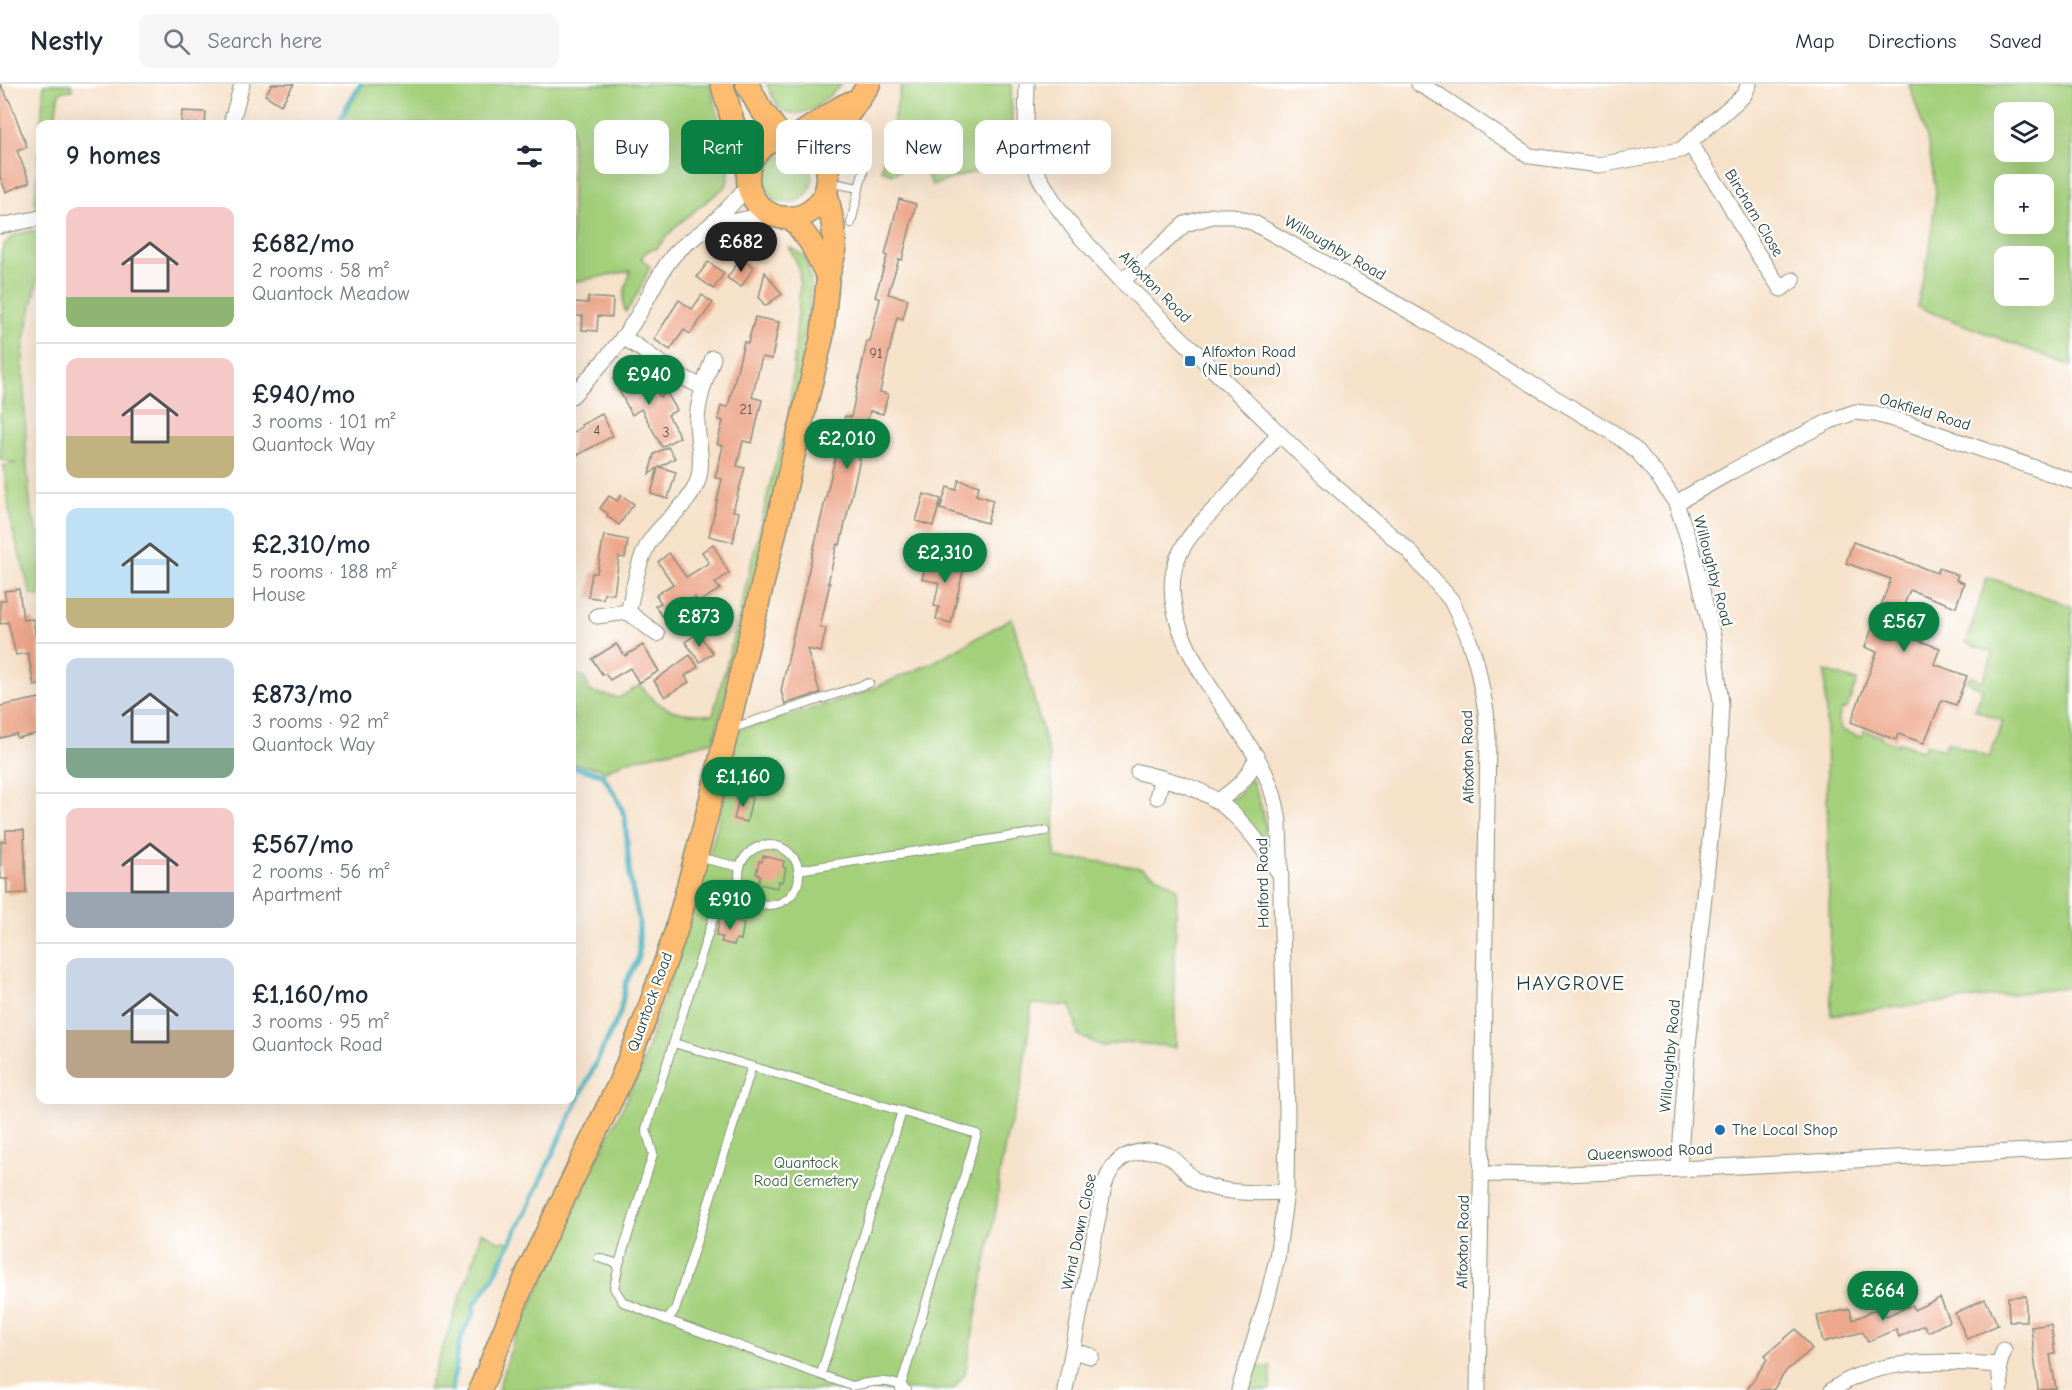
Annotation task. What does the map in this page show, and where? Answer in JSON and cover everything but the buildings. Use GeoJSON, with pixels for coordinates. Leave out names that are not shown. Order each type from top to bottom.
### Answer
{"type":"FeatureCollection","features":[{"type":"Feature","properties":{"kind":"main road"},"geometry":{"type":"LineString","coordinates":[[722,84],[755,202],[768,213],[792,218],[807,214],[816,207],[827,186],[827,174]]}},
{"type":"Feature","properties":{"kind":"main road"},"geometry":{"type":"LineString","coordinates":[[747,84],[759,106],[776,124]]}},
{"type":"Feature","properties":{"kind":"main road"},"geometry":{"type":"LineString","coordinates":[[819,120],[863,92]]}},
{"type":"Feature","properties":{"kind":"main road"},"geometry":{"type":"LineString","coordinates":[[845,120],[863,92]]}},
{"type":"Feature","properties":{"kind":"main road"},"geometry":{"type":"LineString","coordinates":[[749,175],[753,158],[759,150],[766,144],[776,141]]}},
{"type":"Feature","properties":{"kind":"main road","name":"Quantock Road"},"geometry":{"type":"LineString","coordinates":[[480,1390],[530,1267],[631,1056],[672,942],[696,856],[822,337],[835,237],[827,186]]}},
{"type":"Feature","properties":{"kind":"main road"},"geometry":{"type":"LineString","coordinates":[[792,218],[811,243],[828,277]]}},
{"type":"Feature","properties":{"kind":"street"},"geometry":{"type":"LineString","coordinates":[[232,120],[242,84]]}},
{"type":"Feature","properties":{"kind":"street","name":"Alfoxton Road"},"geometry":{"type":"LineString","coordinates":[[1027,84],[1026,126],[1038,175],[1056,205],[1077,233],[1122,281],[1279,434],[1409,551],[1451,600],[1460,617],[1477,665],[1486,711],[1488,737],[1478,1390]]}},
{"type":"Feature","properties":{"kind":"street"},"geometry":{"type":"LineString","coordinates":[[1419,84],[1530,156],[1599,165],[1681,150],[1744,95],[1749,84]]}},
{"type":"Feature","properties":{"kind":"street","name":"Bircham Close"},"geometry":{"type":"LineString","coordinates":[[1689,143],[1725,196],[1753,247],[1781,289],[1793,280]]}},
{"type":"Feature","properties":{"kind":"street"},"geometry":{"type":"LineString","coordinates":[[576,391],[623,337],[638,315],[663,268],[687,242],[708,227],[735,201],[749,175]]}},
{"type":"Feature","properties":{"kind":"street"},"geometry":{"type":"LineString","coordinates":[[708,227],[768,213]]}},
{"type":"Feature","properties":{"kind":"street","name":"Willoughby Road"},"geometry":{"type":"LineString","coordinates":[[1122,281],[1185,225],[1212,216],[1233,216],[1254,223],[1423,319],[1615,434],[1638,452],[1676,503],[1693,554],[1713,637],[1721,704],[1718,765],[1688,1044],[1679,1169]]}},
{"type":"Feature","properties":{"kind":"street"},"geometry":{"type":"LineString","coordinates":[[0,226],[36,219]]}},
{"type":"Feature","properties":{"kind":"street"},"geometry":{"type":"LineString","coordinates":[[623,337],[647,352],[671,372],[703,387]]}},
{"type":"Feature","properties":{"kind":"street"},"geometry":{"type":"LineString","coordinates":[[628,612],[642,555],[651,540],[687,501],[699,477],[698,420],[703,387],[712,358]]}},
{"type":"Feature","properties":{"kind":"street","name":"Oakfield Road"},"geometry":{"type":"LineString","coordinates":[[1676,503],[1732,471],[1820,426],[1845,414],[1855,412],[1875,414],[1905,422],[2072,481]]}},
{"type":"Feature","properties":{"kind":"street","name":"Holford Road"},"geometry":{"type":"LineString","coordinates":[[1239,1390],[1267,1300],[1286,1192],[1287,1112],[1280,822],[1277,804],[1257,757],[1197,666],[1175,613],[1171,593],[1172,572],[1182,549],[1279,434]]}},
{"type":"Feature","properties":{"kind":"street"},"geometry":{"type":"LineString","coordinates":[[597,616],[628,612],[657,634]]}},
{"type":"Feature","properties":{"kind":"street"},"geometry":{"type":"LineString","coordinates":[[1218,801],[1240,785],[1257,757]]}},
{"type":"Feature","properties":{"kind":"street"},"geometry":{"type":"LineString","coordinates":[[1138,772],[1194,789],[1218,801],[1255,838],[1281,876]]}},
{"type":"Feature","properties":{"kind":"street"},"geometry":{"type":"LineString","coordinates":[[1157,797],[1162,778]]}},
{"type":"Feature","properties":{"kind":"street","name":"Queenswood Road"},"geometry":{"type":"LineString","coordinates":[[1482,1174],[1543,1175],[2072,1149]]}},
{"type":"Feature","properties":{"kind":"street","name":"Wind Down Close"},"geometry":{"type":"LineString","coordinates":[[1065,1390],[1104,1186],[1116,1162],[1139,1151],[1151,1151],[1168,1156],[1197,1182],[1208,1187],[1286,1192]]}},
{"type":"Feature","properties":{"kind":"street"},"geometry":{"type":"LineString","coordinates":[[2001,1388],[1999,1365],[2004,1350]]}},
{"type":"Feature","properties":{"kind":"street"},"geometry":{"type":"LineString","coordinates":[[1073,1351],[1091,1356]]}},
{"type":"Feature","properties":{"kind":"street"},"geometry":{"type":"LineString","coordinates":[[1832,1390],[1875,1369],[1922,1363],[1961,1362],[1999,1365]]}},
{"type":"Feature","properties":{"kind":"lane"},"geometry":{"type":"LineString","coordinates":[[851,223],[863,174]]}},
{"type":"Feature","properties":{"kind":"lane"},"geometry":{"type":"LineString","coordinates":[[827,186],[859,188]]}},
{"type":"Feature","properties":{"kind":"lane"},"geometry":{"type":"LineString","coordinates":[[726,730],[869,683]]}},
{"type":"Feature","properties":{"kind":"lane"},"geometry":{"type":"LineString","coordinates":[[798,870],[1045,831]]}},
{"type":"Feature","properties":{"kind":"lane"},"geometry":{"type":"LineString","coordinates":[[770,845],[780,847],[795,860],[798,870],[795,889],[790,896],[773,904],[754,901],[742,887],[739,878],[740,867],[744,859],[760,847],[770,845]]}},
{"type":"Feature","properties":{"kind":"lane"},"geometry":{"type":"LineString","coordinates":[[696,856],[740,867]]}},
{"type":"Feature","properties":{"kind":"lane"},"geometry":{"type":"LineString","coordinates":[[674,1043],[977,1134],[903,1389],[881,1380],[852,1386],[623,1302],[614,1287],[653,1154],[646,1130],[716,909],[742,887]]}},
{"type":"Feature","properties":{"kind":"lane"},"geometry":{"type":"LineString","coordinates":[[667,1320],[675,1310],[752,1066]]}},
{"type":"Feature","properties":{"kind":"lane"},"geometry":{"type":"LineString","coordinates":[[821,1374],[902,1111]]}},
{"type":"Feature","properties":{"kind":"lane"},"geometry":{"type":"LineString","coordinates":[[599,1258],[619,1264]]}},
{"type":"Feature","properties":{"kind":"green space"},"geometry":{"type":"Polygon","coordinates":[[[44,84],[71,84],[72,90],[59,93],[55,120],[41,120],[44,84]]]}},
{"type":"Feature","properties":{"kind":"green space"},"geometry":{"type":"Polygon","coordinates":[[[363,84],[710,84],[719,120],[681,120],[681,174],[728,174],[726,186],[677,225],[657,248],[647,251],[641,258],[650,267],[626,312],[623,303],[630,271],[576,281],[576,120],[343,120],[363,84]]]}},
{"type":"Feature","properties":{"kind":"green space"},"geometry":{"type":"Polygon","coordinates":[[[767,84],[842,84],[814,107],[798,113],[789,113],[781,109],[767,84]]]}},
{"type":"Feature","properties":{"kind":"green space"},"geometry":{"type":"Polygon","coordinates":[[[902,84],[1011,84],[1012,120],[975,120],[975,171],[932,185],[927,174],[963,174],[963,120],[893,120],[902,84]]]}},
{"type":"Feature","properties":{"kind":"green space"},"geometry":{"type":"Polygon","coordinates":[[[1909,84],[2072,84],[2072,366],[1917,307],[1930,248],[1936,191],[1927,138],[1909,84]]]}},
{"type":"Feature","properties":{"kind":"green space"},"geometry":{"type":"Polygon","coordinates":[[[776,158],[776,174],[811,174],[810,188],[805,196],[788,203],[771,196],[764,179],[768,166],[776,158]]]}},
{"type":"Feature","properties":{"kind":"green space"},"geometry":{"type":"Polygon","coordinates":[[[36,231],[36,288],[23,358],[27,467],[31,511],[36,527],[36,596],[31,594],[11,524],[4,466],[15,463],[0,459],[0,417],[3,393],[1,253],[11,238],[36,231]]]}},
{"type":"Feature","properties":{"kind":"green space"},"geometry":{"type":"Polygon","coordinates":[[[789,247],[806,257],[811,283],[809,312],[801,350],[804,375],[714,741],[627,761],[605,771],[576,764],[576,675],[583,676],[591,692],[619,698],[640,685],[648,695],[664,707],[690,714],[713,715],[773,472],[789,420],[800,286],[799,267],[789,247]]]}},
{"type":"Feature","properties":{"kind":"green space"},"geometry":{"type":"Polygon","coordinates":[[[1987,577],[2072,606],[2072,987],[1831,1015],[1825,671],[1857,681],[1847,708],[1841,711],[1838,721],[1842,730],[1861,737],[1864,730],[1897,745],[1898,742],[1922,751],[1926,744],[1943,750],[1947,742],[1989,758],[2003,721],[1975,710],[1983,689],[1967,682],[1969,676],[1983,681],[1993,653],[1966,643],[1987,577]]]}},
{"type":"Feature","properties":{"kind":"green space","name":"Quantock Road Cemetery"},"geometry":{"type":"Polygon","coordinates":[[[1012,618],[1049,755],[1054,795],[1055,857],[1142,868],[1177,888],[1174,977],[1176,1047],[1124,1042],[1104,1047],[1078,1035],[1071,1006],[1032,1004],[1021,1088],[1007,1135],[999,1177],[997,1204],[965,1374],[953,1390],[498,1390],[514,1340],[570,1216],[640,1071],[701,885],[720,815],[738,730],[855,696],[932,663],[1012,618]]]}},
{"type":"Feature","properties":{"kind":"green space"},"geometry":{"type":"Polygon","coordinates":[[[1251,778],[1264,820],[1265,846],[1228,805],[1229,799],[1239,795],[1251,778]]]}},
{"type":"Feature","properties":{"kind":"green space"},"geometry":{"type":"Polygon","coordinates":[[[481,1232],[499,1241],[511,1242],[492,1280],[475,1303],[473,1316],[464,1330],[459,1345],[452,1390],[428,1390],[475,1256],[481,1232]]]}},
{"type":"Feature","properties":{"kind":"green space"},"geometry":{"type":"Polygon","coordinates":[[[1255,1367],[1271,1367],[1270,1390],[1247,1390],[1255,1367]]]}},
{"type":"Feature","properties":{"kind":"waterway"},"geometry":{"type":"LineString","coordinates":[[341,120],[361,84]]}},
{"type":"Feature","properties":{"kind":"waterway"},"geometry":{"type":"LineString","coordinates":[[452,1390],[459,1345],[464,1330],[473,1316],[475,1303],[492,1280],[534,1195],[620,1013],[626,982],[639,957],[639,920],[630,879],[625,817],[616,796],[602,774],[576,768]]}},
{"type":"Feature","properties":{"kind":"place","name":"Alfoxton Road (NE bound)"},"geometry":{"type":"Point","coordinates":[1190,361]}},
{"type":"Feature","properties":{"kind":"place","name":"The Local Shop"},"geometry":{"type":"Point","coordinates":[1720,1130]}},
{"type":"Feature","properties":{"kind":"district","name":"HAYGROVE"},"geometry":{"type":"Point","coordinates":[1571,983]}}]}
